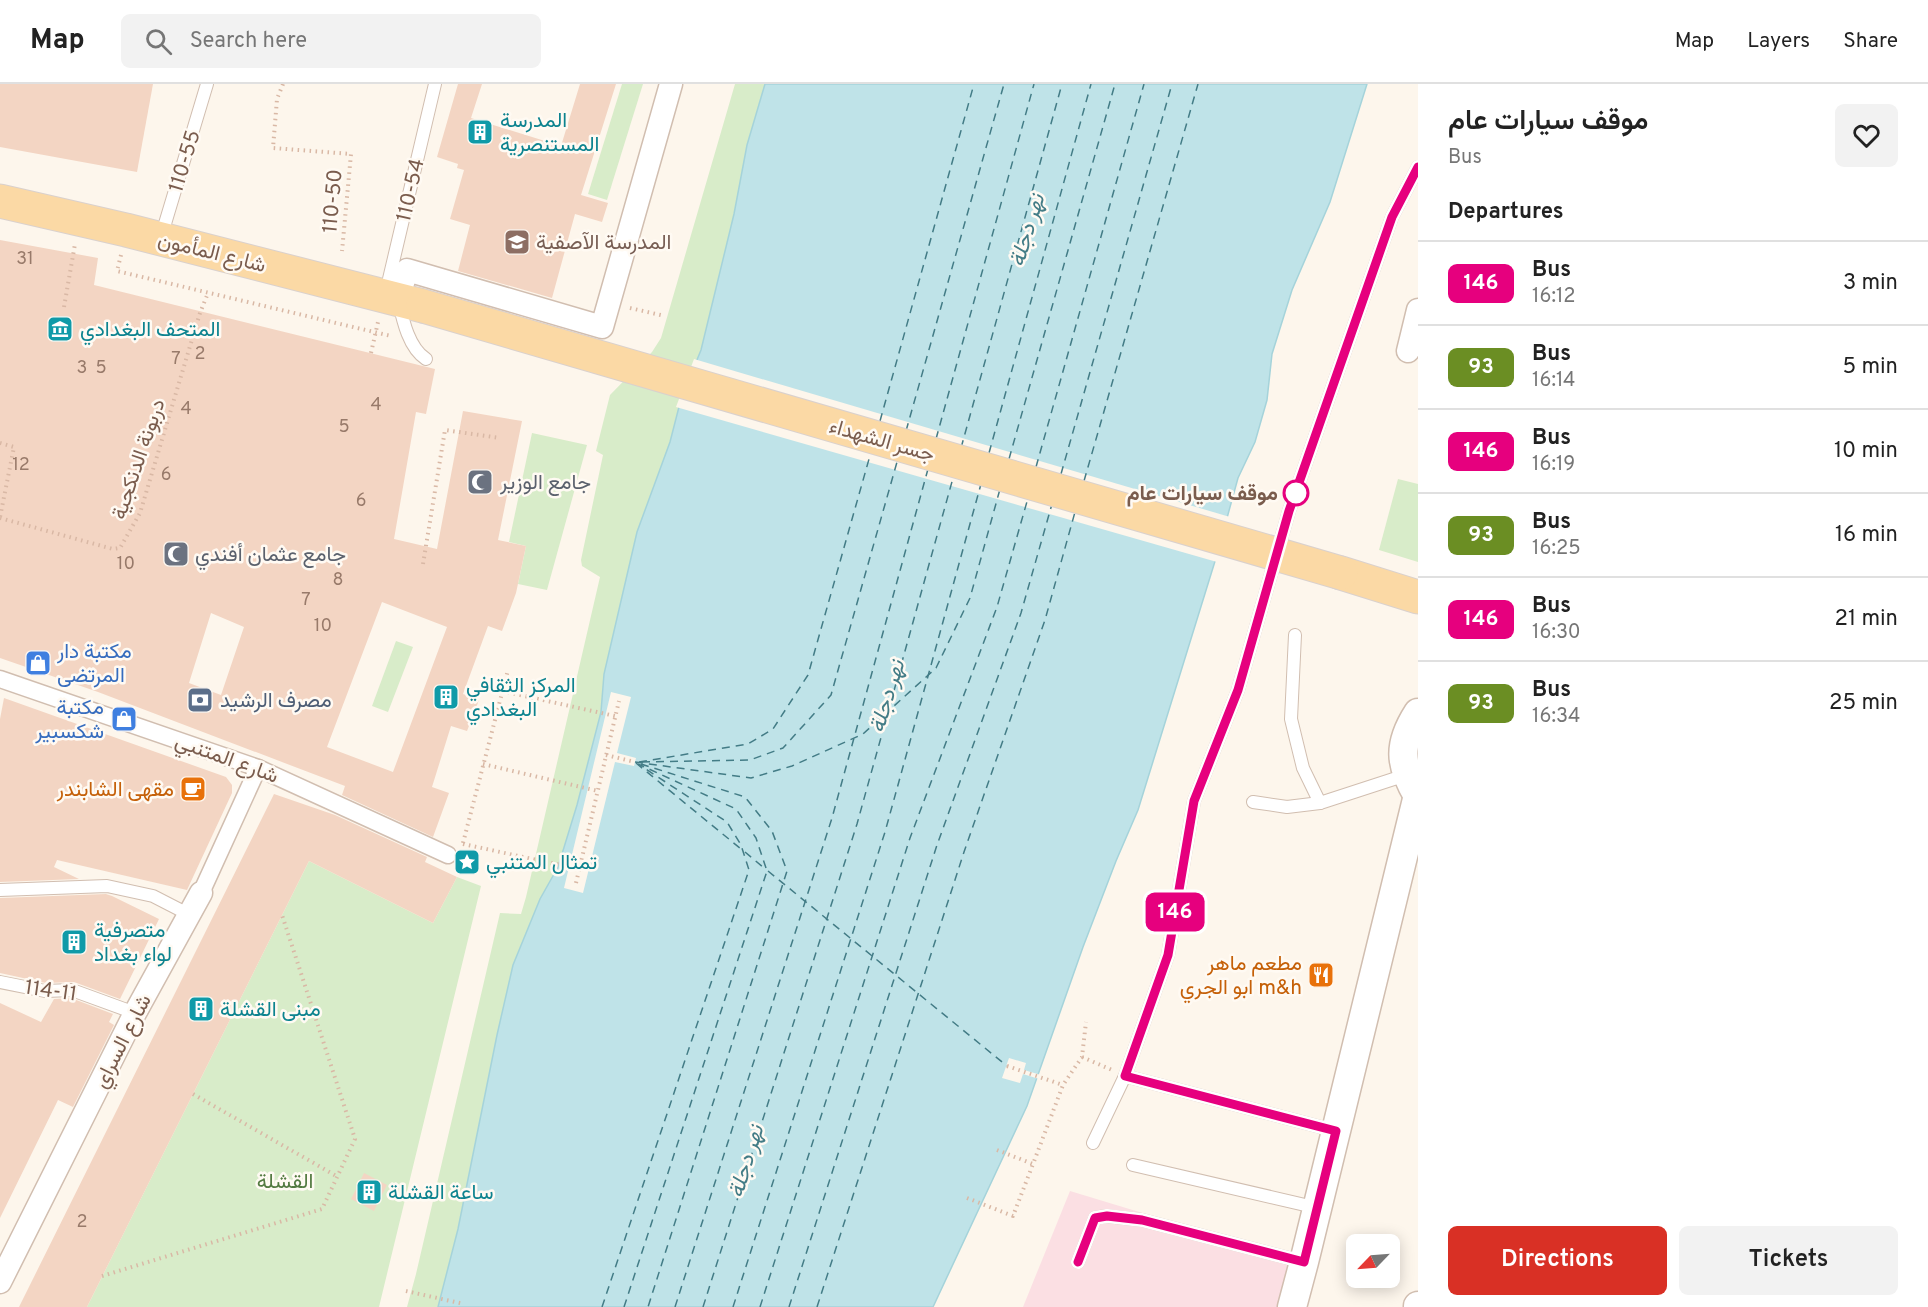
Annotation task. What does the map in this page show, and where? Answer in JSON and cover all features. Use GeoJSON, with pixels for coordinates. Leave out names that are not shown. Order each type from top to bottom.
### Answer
{"type":"FeatureCollection","features":[{"type":"Feature","properties":{"kind":"main road","name":"شارع المأمون"},"geometry":{"type":"LineString","coordinates":[[0,201],[160,238],[402,300]]}},
{"type":"Feature","properties":{"kind":"main road","name":"جسر الشهداء"},"geometry":{"type":"LineString","coordinates":[[402,300],[1341,573],[1416,602]]}},
{"type":"Feature","properties":{"kind":"street"},"geometry":{"type":"LineString","coordinates":[[402,300],[407,270],[602,327],[671,84]]}},
{"type":"Feature","properties":{"kind":"street"},"geometry":{"type":"LineString","coordinates":[[1408,351],[1418,310]]}},
{"type":"Feature","properties":{"kind":"street","name":"شارع المتنبي"},"geometry":{"type":"LineString","coordinates":[[0,679],[258,768],[448,855]]}},
{"type":"Feature","properties":{"kind":"street"},"geometry":{"type":"LineString","coordinates":[[1292,1307],[1318,1208],[1414,789],[1403,752],[1408,729],[1418,713]]}},
{"type":"Feature","properties":{"kind":"street","name":"شارع السراي"},"geometry":{"type":"LineString","coordinates":[[0,1282],[135,1013],[190,915],[258,768]]}},
{"type":"Feature","properties":{"kind":"lane","name":"110-55"},"geometry":{"type":"LineString","coordinates":[[160,238],[207,84]]}},
{"type":"Feature","properties":{"kind":"lane","name":"110-54"},"geometry":{"type":"LineString","coordinates":[[402,300],[435,84]]}},
{"type":"Feature","properties":{"kind":"lane"},"geometry":{"type":"LineString","coordinates":[[1093,1143],[1125,1076],[1168,955],[1194,801],[1238,690],[1289,511],[1392,217],[1418,167]]}},
{"type":"Feature","properties":{"kind":"lane"},"geometry":{"type":"LineString","coordinates":[[402,300],[402,318],[414,348],[426,359]]}},
{"type":"Feature","properties":{"kind":"lane"},"geometry":{"type":"LineString","coordinates":[[1295,635],[1291,719],[1303,768],[1320,803]]}},
{"type":"Feature","properties":{"kind":"lane"},"geometry":{"type":"LineString","coordinates":[[1253,802],[1287,807],[1414,789]]}},
{"type":"Feature","properties":{"kind":"lane"},"geometry":{"type":"LineString","coordinates":[[0,890],[106,886],[153,896],[190,915]]}},
{"type":"Feature","properties":{"kind":"lane","name":"114-11"},"geometry":{"type":"LineString","coordinates":[[0,982],[45,991],[72,990],[135,1013]]}},
{"type":"Feature","properties":{"kind":"lane"},"geometry":{"type":"LineString","coordinates":[[1125,1076],[1336,1131]]}},
{"type":"Feature","properties":{"kind":"lane"},"geometry":{"type":"LineString","coordinates":[[1133,1165],[1318,1208]]}},
{"type":"Feature","properties":{"kind":"lane"},"geometry":{"type":"LineString","coordinates":[[1078,1262],[1095,1218],[1107,1216],[1142,1220],[1304,1262]]}},
{"type":"Feature","properties":{"kind":"path","name":"110-50"},"geometry":{"type":"LineString","coordinates":[[283,84],[277,99],[273,148],[351,154],[342,251]]}},
{"type":"Feature","properties":{"kind":"path"},"geometry":{"type":"LineString","coordinates":[[126,230],[117,271],[396,337]]}},
{"type":"Feature","properties":{"kind":"path"},"geometry":{"type":"LineString","coordinates":[[64,307],[74,254]]}},
{"type":"Feature","properties":{"kind":"path","name":"دربونة الدنكجية"},"geometry":{"type":"LineString","coordinates":[[0,518],[113,549],[120,548],[140,513],[208,292]]}},
{"type":"Feature","properties":{"kind":"path"},"geometry":{"type":"LineString","coordinates":[[626,307],[665,316]]}},
{"type":"Feature","properties":{"kind":"path"},"geometry":{"type":"LineString","coordinates":[[423,564],[445,430],[500,438]]}},
{"type":"Feature","properties":{"kind":"path"},"geometry":{"type":"LineString","coordinates":[[0,443],[14,447],[0,518]]}},
{"type":"Feature","properties":{"kind":"path"},"geometry":{"type":"LineString","coordinates":[[508,670],[463,843],[579,869]]}},
{"type":"Feature","properties":{"kind":"path"},"geometry":{"type":"LineString","coordinates":[[502,691],[615,716]]}},
{"type":"Feature","properties":{"kind":"path"},"geometry":{"type":"LineString","coordinates":[[576,883],[619,701]]}},
{"type":"Feature","properties":{"kind":"path"},"geometry":{"type":"LineString","coordinates":[[606,755],[635,762]]}},
{"type":"Feature","properties":{"kind":"path"},"geometry":{"type":"LineString","coordinates":[[483,764],[598,791]]}},
{"type":"Feature","properties":{"kind":"path"},"geometry":{"type":"LineString","coordinates":[[102,1276],[322,1209],[338,1177],[355,1139],[282,915]]}},
{"type":"Feature","properties":{"kind":"path"},"geometry":{"type":"LineString","coordinates":[[967,1198],[1013,1216],[1063,1085],[1082,1057],[1086,1022]]}},
{"type":"Feature","properties":{"kind":"path"},"geometry":{"type":"LineString","coordinates":[[1082,1057],[1125,1076]]}},
{"type":"Feature","properties":{"kind":"path"},"geometry":{"type":"LineString","coordinates":[[1007,1066],[1063,1085]]}},
{"type":"Feature","properties":{"kind":"path"},"geometry":{"type":"LineString","coordinates":[[193,1094],[338,1177]]}},
{"type":"Feature","properties":{"kind":"path"},"geometry":{"type":"LineString","coordinates":[[997,1150],[1033,1164]]}},
{"type":"Feature","properties":{"kind":"path"},"geometry":{"type":"LineString","coordinates":[[406,1291],[464,1304]]}},
{"type":"Feature","properties":{"kind":"shaded area"},"geometry":{"type":"Polygon","coordinates":[[[1070,1191],[1304,1262],[1292,1307],[1023,1307],[1070,1191]]]}},
{"type":"Feature","properties":{"kind":"green space"},"geometry":{"type":"Polygon","coordinates":[[[622,84],[643,84],[607,200],[588,194],[622,84]]]}},
{"type":"Feature","properties":{"kind":"green space"},"geometry":{"type":"Polygon","coordinates":[[[735,84],[765,84],[747,145],[734,214],[701,350],[681,399],[670,442],[637,532],[604,674],[601,712],[577,805],[558,867],[540,899],[513,965],[458,1229],[438,1307],[407,1307],[500,913],[521,914],[600,577],[582,566],[581,560],[603,455],[596,451],[610,395],[652,352],[661,338],[735,84]]]}},
{"type":"Feature","properties":{"kind":"green space"},"geometry":{"type":"Polygon","coordinates":[[[532,433],[587,445],[547,590],[518,584],[526,546],[509,542],[532,433]]]}},
{"type":"Feature","properties":{"kind":"green space"},"geometry":{"type":"Polygon","coordinates":[[[1398,479],[1418,484],[1418,562],[1379,550],[1398,479]]]}},
{"type":"Feature","properties":{"kind":"green space"},"geometry":{"type":"Polygon","coordinates":[[[396,641],[413,647],[388,712],[372,706],[396,641]]]}},
{"type":"Feature","properties":{"kind":"green space","name":"القشلة"},"geometry":{"type":"Polygon","coordinates":[[[309,861],[433,923],[457,877],[481,886],[379,1307],[87,1307],[309,861]]]}},
{"type":"Feature","properties":{"kind":"water","name":"نهر دجلة"},"geometry":{"type":"Polygon","coordinates":[[[765,84],[1367,84],[1330,202],[1292,290],[1272,354],[1267,400],[1255,442],[1238,478],[1216,558],[1138,810],[1083,947],[1027,1106],[933,1307],[438,1307],[458,1229],[513,965],[540,899],[558,867],[577,805],[601,712],[604,674],[637,532],[670,442],[681,399],[701,350],[734,214],[747,145],[765,84]]]}},
{"type":"Feature","properties":{"kind":"pier"},"geometry":{"type":"Polygon","coordinates":[[[694,359],[1230,517],[1217,562],[676,407],[694,359]]]}},
{"type":"Feature","properties":{"kind":"pier"},"geometry":{"type":"Polygon","coordinates":[[[611,692],[631,697],[617,753],[636,758],[634,766],[615,762],[583,893],[564,888],[611,692]]]}},
{"type":"Feature","properties":{"kind":"pier"},"geometry":{"type":"Polygon","coordinates":[[[1009,1058],[1026,1063],[1024,1070],[1041,1075],[1039,1079],[1023,1074],[1020,1083],[1002,1078],[1009,1058]]]}},
{"type":"Feature","properties":{"kind":"building"},"geometry":{"type":"Polygon","coordinates":[[[0,84],[153,84],[137,172],[0,147],[0,84]]]}},
{"type":"Feature","properties":{"kind":"building"},"geometry":{"type":"Polygon","coordinates":[[[458,84],[482,84],[471,118],[561,146],[580,84],[616,84],[581,195],[608,203],[602,222],[575,214],[552,298],[458,271],[470,225],[450,219],[464,170],[457,168],[458,164],[437,157],[458,84]]]}},
{"type":"Feature","properties":{"kind":"building"},"geometry":{"type":"Polygon","coordinates":[[[0,240],[98,258],[94,285],[435,369],[426,414],[416,412],[394,539],[437,549],[463,411],[522,421],[498,540],[526,546],[516,593],[502,631],[488,626],[463,694],[479,700],[467,731],[451,726],[432,787],[449,793],[433,837],[342,795],[345,786],[98,692],[0,658],[0,240]],[[382,602],[327,747],[393,772],[447,627],[382,602]],[[211,613],[189,683],[221,695],[244,627],[211,613]]]}},
{"type":"Feature","properties":{"kind":"building"},"geometry":{"type":"Polygon","coordinates":[[[4,698],[226,777],[232,785],[232,793],[187,890],[57,860],[54,867],[79,879],[0,882],[0,719],[4,698]]]}},
{"type":"Feature","properties":{"kind":"building","name":"مبنى القشلة"},"geometry":{"type":"Polygon","coordinates":[[[274,794],[335,815],[427,857],[425,862],[457,877],[433,923],[309,861],[87,1307],[19,1307],[274,794]]]}},
{"type":"Feature","properties":{"kind":"building","name":"متصرفية لواء بغداد"},"geometry":{"type":"Polygon","coordinates":[[[106,894],[159,919],[120,999],[74,982],[46,983],[0,973],[0,898],[106,894]]]}},
{"type":"Feature","properties":{"kind":"building"},"geometry":{"type":"Polygon","coordinates":[[[71,998],[113,1014],[109,1022],[114,1025],[73,1107],[58,1100],[0,1218],[0,1003],[41,1022],[54,999],[71,998]]]}},
{"type":"Feature","properties":{"kind":"building","name":"ساعة القشلة"},"geometry":{"type":"Polygon","coordinates":[[[364,1173],[387,1185],[374,1211],[351,1199],[364,1173]]]}},
{"type":"Feature","properties":{"kind":"ferry route"},"geometry":{"type":"LineString","coordinates":[[880,421],[974,84]]}},
{"type":"Feature","properties":{"kind":"ferry route"},"geometry":{"type":"LineString","coordinates":[[906,431],[1004,84]]}},
{"type":"Feature","properties":{"kind":"ferry route"},"geometry":{"type":"LineString","coordinates":[[936,439],[1034,84]]}},
{"type":"Feature","properties":{"kind":"ferry route"},"geometry":{"type":"LineString","coordinates":[[961,448],[1062,84]]}},
{"type":"Feature","properties":{"kind":"ferry route"},"geometry":{"type":"LineString","coordinates":[[989,453],[1091,84]]}},
{"type":"Feature","properties":{"kind":"ferry route"},"geometry":{"type":"LineString","coordinates":[[1009,459],[1115,84]]}},
{"type":"Feature","properties":{"kind":"ferry route"},"geometry":{"type":"LineString","coordinates":[[1036,467],[1144,84]]}},
{"type":"Feature","properties":{"kind":"ferry route"},"geometry":{"type":"LineString","coordinates":[[1061,474],[1172,84]]}},
{"type":"Feature","properties":{"kind":"ferry route"},"geometry":{"type":"LineString","coordinates":[[1084,481],[1198,84]]}},
{"type":"Feature","properties":{"kind":"ferry route"},"geometry":{"type":"LineString","coordinates":[[639,762],[748,744],[773,729],[808,675],[871,452]]}},
{"type":"Feature","properties":{"kind":"ferry route"},"geometry":{"type":"LineString","coordinates":[[642,762],[750,760],[783,748],[831,695],[897,462]]}},
{"type":"Feature","properties":{"kind":"ferry route"},"geometry":{"type":"LineString","coordinates":[[675,1307],[832,818],[928,469]]}},
{"type":"Feature","properties":{"kind":"ferry route"},"geometry":{"type":"LineString","coordinates":[[703,1307],[857,824],[953,478]]}},
{"type":"Feature","properties":{"kind":"ferry route"},"geometry":{"type":"LineString","coordinates":[[733,1307],[885,832],[981,484]]}},
{"type":"Feature","properties":{"kind":"ferry route"},"geometry":{"type":"LineString","coordinates":[[635,762],[751,778],[792,766],[863,734],[936,668],[970,598],[1000,489]]}},
{"type":"Feature","properties":{"kind":"ferry route"},"geometry":{"type":"LineString","coordinates":[[760,1307],[910,838],[997,607],[1028,498]]}},
{"type":"Feature","properties":{"kind":"ferry route"},"geometry":{"type":"LineString","coordinates":[[789,1307],[937,845],[1021,613],[1052,504]]}},
{"type":"Feature","properties":{"kind":"ferry route"},"geometry":{"type":"LineString","coordinates":[[817,1307],[964,852],[1045,620],[1075,512]]}},
{"type":"Feature","properties":{"kind":"ferry route"},"geometry":{"type":"LineString","coordinates":[[636,763],[741,849]]}},
{"type":"Feature","properties":{"kind":"ferry route"},"geometry":{"type":"LineString","coordinates":[[624,1307],[767,871],[756,838],[736,809],[638,764]]}},
{"type":"Feature","properties":{"kind":"ferry route"},"geometry":{"type":"LineString","coordinates":[[641,764],[745,797],[772,831],[787,871],[648,1307]]}},
{"type":"Feature","properties":{"kind":"ferry route"},"geometry":{"type":"LineString","coordinates":[[602,1307],[749,870],[741,845],[727,822],[641,766]]}},
{"type":"Feature","properties":{"kind":"ferry route"},"geometry":{"type":"LineString","coordinates":[[745,852],[764,868]]}},
{"type":"Feature","properties":{"kind":"ferry route"},"geometry":{"type":"LineString","coordinates":[[768,871],[1007,1066]]}},
{"type":"Feature","properties":{"kind":"bus line","name":"146"},"geometry":{"type":"LineString","coordinates":[[1078,1262],[1095,1218],[1107,1216],[1142,1220],[1304,1262],[1336,1131],[1125,1076],[1168,955],[1194,801],[1238,690],[1289,511],[1392,217],[1418,167]]}},
{"type":"Feature","properties":{"kind":"place","name":"المدرسة المستنصرية"},"geometry":{"type":"Point","coordinates":[480,132]}},
{"type":"Feature","properties":{"kind":"place","name":"المدرسة الآصفية"},"geometry":{"type":"Point","coordinates":[517,242]}},
{"type":"Feature","properties":{"kind":"place","name":"المتحف البغدادي"},"geometry":{"type":"Point","coordinates":[60,329]}},
{"type":"Feature","properties":{"kind":"place","name":"جامع الوزير"},"geometry":{"type":"Point","coordinates":[480,482]}},
{"type":"Feature","properties":{"kind":"place","name":"موقف سيارات عام"},"geometry":{"type":"Point","coordinates":[1296,493]}},
{"type":"Feature","properties":{"kind":"place","name":"جامع عثمان أفندي"},"geometry":{"type":"Point","coordinates":[176,554]}},
{"type":"Feature","properties":{"kind":"place","name":"مكتبة دار المرتضى"},"geometry":{"type":"Point","coordinates":[38,663]}},
{"type":"Feature","properties":{"kind":"place","name":"المركز الثقافي البغدادي"},"geometry":{"type":"Point","coordinates":[446,697]}},
{"type":"Feature","properties":{"kind":"place","name":"مصرف الرشيد"},"geometry":{"type":"Point","coordinates":[200,700]}},
{"type":"Feature","properties":{"kind":"place","name":"مكتبة شكسبير"},"geometry":{"type":"Point","coordinates":[124,719]}},
{"type":"Feature","properties":{"kind":"place","name":"مقهى الشابندر"},"geometry":{"type":"Point","coordinates":[193,789]}},
{"type":"Feature","properties":{"kind":"place","name":"تمثال المتنبي"},"geometry":{"type":"Point","coordinates":[467,862]}},
{"type":"Feature","properties":{"kind":"place","name":"متصرفية لواء بغداد"},"geometry":{"type":"Point","coordinates":[74,942]}},
{"type":"Feature","properties":{"kind":"place","name":"مطعم ماهر ابو الجري m&h"},"geometry":{"type":"Point","coordinates":[1321,975]}},
{"type":"Feature","properties":{"kind":"place","name":"مبنى القشلة"},"geometry":{"type":"Point","coordinates":[201,1009]}},
{"type":"Feature","properties":{"kind":"place","name":"ساعة القشلة"},"geometry":{"type":"Point","coordinates":[369,1192]}}]}
